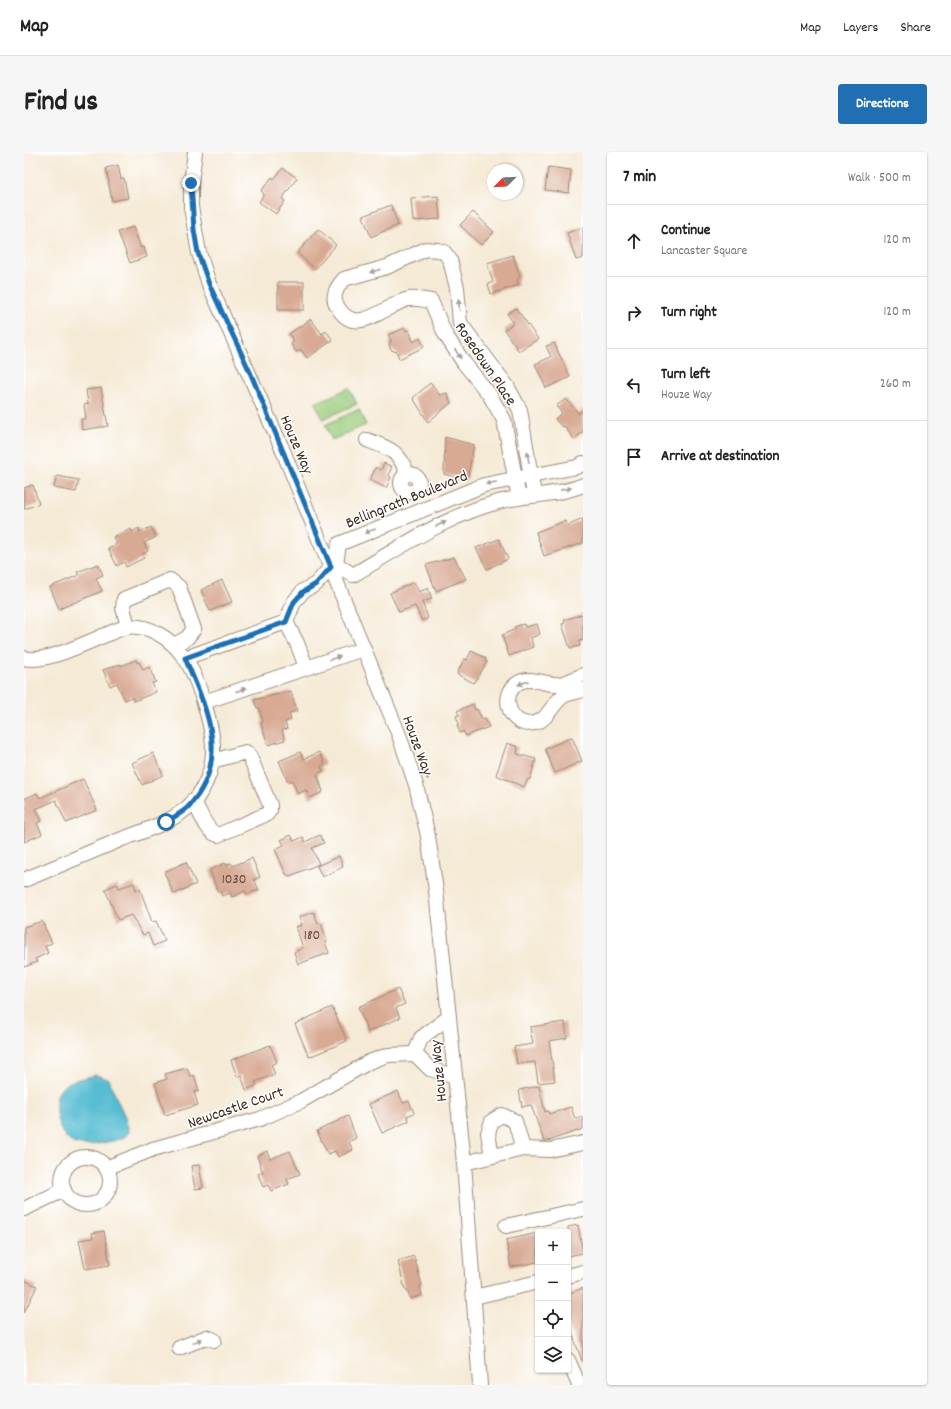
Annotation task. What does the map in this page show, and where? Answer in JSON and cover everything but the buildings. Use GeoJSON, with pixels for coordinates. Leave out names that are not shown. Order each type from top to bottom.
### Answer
{"type":"FeatureCollection","features":[{"type":"Feature","properties":{"kind":"street","name":"Houze Way"},"geometry":{"type":"LineString","coordinates":[[195,152],[191,183],[191,206],[198,253],[209,284],[256,385],[333,566],[363,649],[399,735],[416,785],[428,836],[436,891],[464,1163],[480,1385]]}},
{"type":"Feature","properties":{"kind":"street","name":"Rosedown Place"},"geometry":{"type":"LineString","coordinates":[[519,498],[504,420],[489,394],[464,363],[445,334],[430,301],[418,298],[409,299],[364,321],[352,320],[341,314],[335,302],[338,287],[347,278],[387,268],[426,249],[444,252],[452,265],[457,288],[460,323],[504,382],[520,410],[534,495]]}},
{"type":"Feature","properties":{"kind":"street"},"geometry":{"type":"LineString","coordinates":[[489,394],[504,382]]}},
{"type":"Feature","properties":{"kind":"street"},"geometry":{"type":"LineString","coordinates":[[367,440],[391,449],[404,463],[406,474],[402,479],[401,486],[409,492],[424,532]]}},
{"type":"Feature","properties":{"kind":"street","name":"Bellingrath Boulevard"},"geometry":{"type":"LineString","coordinates":[[333,566],[339,544],[416,512],[484,485],[577,467],[583,463]]}},
{"type":"Feature","properties":{"kind":"street"},"geometry":{"type":"LineString","coordinates":[[185,658],[286,622],[294,602],[303,592],[316,584],[333,566],[353,575],[424,532],[467,512],[519,498],[583,485]]}},
{"type":"Feature","properties":{"kind":"street"},"geometry":{"type":"LineString","coordinates":[[128,626],[123,608],[124,599],[170,580],[179,587],[194,629],[187,638],[174,645]]}},
{"type":"Feature","properties":{"kind":"street"},"geometry":{"type":"LineString","coordinates":[[286,622],[298,643],[306,667]]}},
{"type":"Feature","properties":{"kind":"street"},"geometry":{"type":"LineString","coordinates":[[24,658],[30,660],[48,658],[128,626],[138,625],[162,635],[174,645],[185,658],[204,702],[212,734],[213,750],[210,771],[202,789],[188,807],[166,822],[24,880]]}},
{"type":"Feature","properties":{"kind":"street"},"geometry":{"type":"LineString","coordinates":[[204,702],[363,649]]}},
{"type":"Feature","properties":{"kind":"street"},"geometry":{"type":"LineString","coordinates":[[583,675],[563,690],[583,690]]}},
{"type":"Feature","properties":{"kind":"street"},"geometry":{"type":"LineString","coordinates":[[193,800],[201,812],[207,828],[212,833],[218,835],[267,814],[270,810],[270,805],[250,757],[246,752],[212,761]]}},
{"type":"Feature","properties":{"kind":"street"},"geometry":{"type":"LineString","coordinates":[[449,1017],[421,1038],[415,1054],[430,1069],[455,1077]]}},
{"type":"Feature","properties":{"kind":"street","name":"Newcastle Court"},"geometry":{"type":"LineString","coordinates":[[106,1168],[153,1149],[260,1119],[301,1101],[370,1062],[388,1056],[415,1054]]}},
{"type":"Feature","properties":{"kind":"street"},"geometry":{"type":"LineString","coordinates":[[492,1156],[488,1133],[492,1121],[502,1115],[515,1121],[523,1149]]}},
{"type":"Feature","properties":{"kind":"street"},"geometry":{"type":"LineString","coordinates":[[464,1163],[523,1149],[550,1150],[583,1143]]}},
{"type":"Feature","properties":{"kind":"street"},"geometry":{"type":"LineString","coordinates":[[86,1157],[100,1162],[106,1168],[109,1175],[108,1191],[97,1202],[89,1204],[78,1203],[68,1196],[64,1190],[62,1182],[63,1174],[71,1162],[86,1157]]}},
{"type":"Feature","properties":{"kind":"street"},"geometry":{"type":"LineString","coordinates":[[24,1209],[64,1190]]}},
{"type":"Feature","properties":{"kind":"street"},"geometry":{"type":"LineString","coordinates":[[506,1226],[583,1209]]}},
{"type":"Feature","properties":{"kind":"street"},"geometry":{"type":"LineString","coordinates":[[571,1275],[583,1272]]}},
{"type":"Feature","properties":{"kind":"street"},"geometry":{"type":"LineString","coordinates":[[474,1297],[535,1285]]}},
{"type":"Feature","properties":{"kind":"street"},"geometry":{"type":"LineString","coordinates":[[179,1348],[207,1337],[214,1340]]}},
{"type":"Feature","properties":{"kind":"street"},"geometry":{"type":"LineString","coordinates":[[571,1367],[579,1385]]}},
{"type":"Feature","properties":{"kind":"path"},"geometry":{"type":"LineString","coordinates":[[424,769],[429,783]]}},
{"type":"Feature","properties":{"kind":"green space"},"geometry":{"type":"Polygon","coordinates":[[[349,388],[357,404],[323,419],[315,403],[349,388]]]}},
{"type":"Feature","properties":{"kind":"green space"},"geometry":{"type":"Polygon","coordinates":[[[359,409],[366,425],[332,440],[325,425],[359,409]]]}},
{"type":"Feature","properties":{"kind":"water"},"geometry":{"type":"Polygon","coordinates":[[[96,1075],[108,1079],[125,1117],[129,1132],[125,1137],[116,1140],[92,1145],[76,1144],[69,1141],[60,1127],[57,1118],[56,1099],[59,1092],[67,1084],[75,1080],[96,1075]]]}},
{"type":"Feature","properties":{"kind":"route"},"geometry":{"type":"LineString","coordinates":[[166,822],[188,807],[202,789],[210,771],[213,750],[212,734],[204,702],[185,658],[286,622],[294,602],[303,592],[316,584],[331,567],[250,372],[209,284],[198,253],[191,206],[191,183]]}}]}
